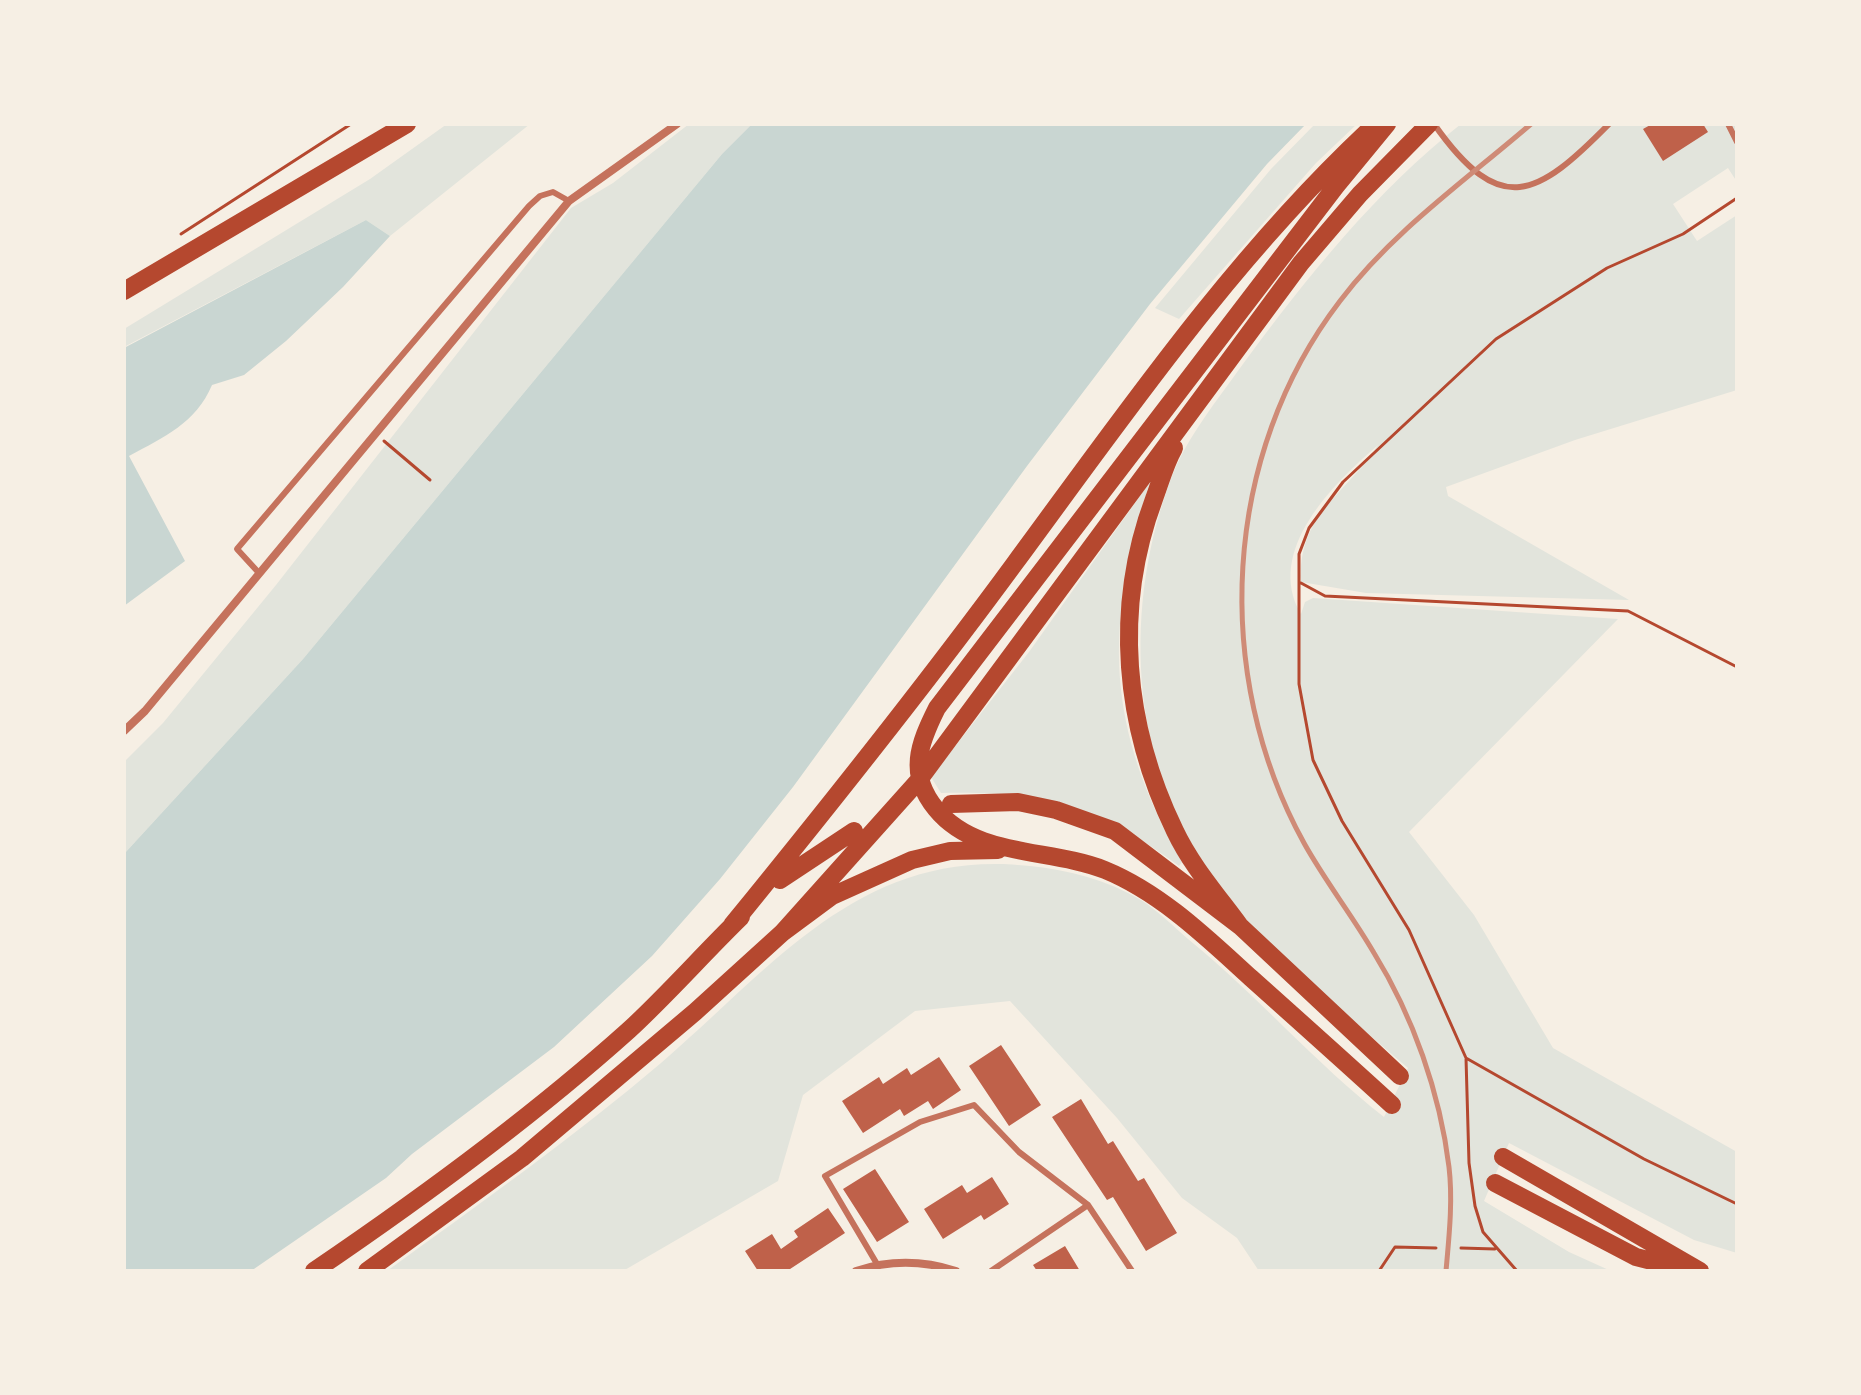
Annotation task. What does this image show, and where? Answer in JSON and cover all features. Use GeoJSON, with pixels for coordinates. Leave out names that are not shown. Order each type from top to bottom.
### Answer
{"type":"FeatureCollection","features":[{"type":"Feature","properties":{"kind":"main road"},"geometry":{"type":"LineString","coordinates":[[124,291],[407,124]]}},
{"type":"Feature","properties":{"kind":"main road"},"geometry":{"type":"LineString","coordinates":[[732,925],[884,739],[1197,319],[1324,173],[1376,124]]}},
{"type":"Feature","properties":{"kind":"main road"},"geometry":{"type":"LineString","coordinates":[[1387,124],[937,708],[919,747],[919,780],[948,821],[980,839],[1013,849],[1071,859],[1105,870],[1162,902],[1392,1105]]}},
{"type":"Feature","properties":{"kind":"main road"},"geometry":{"type":"LineString","coordinates":[[782,933],[919,780],[1301,263],[1360,194],[1432,124]]}},
{"type":"Feature","properties":{"kind":"main road"},"geometry":{"type":"LineString","coordinates":[[1212,384],[1170,455],[1141,534],[1132,579],[1129,667],[1143,751],[1156,788],[1176,833],[1240,926]]}},
{"type":"Feature","properties":{"kind":"main road"},"geometry":{"type":"LineString","coordinates":[[951,804],[1018,802],[1056,810],[1115,831],[1240,926],[1400,1076]]}},
{"type":"Feature","properties":{"kind":"main road"},"geometry":{"type":"LineString","coordinates":[[314,1271],[464,1164],[558,1090],[629,1029],[732,925],[795,867],[854,831]]}},
{"type":"Feature","properties":{"kind":"main road"},"geometry":{"type":"LineString","coordinates":[[367,1271],[522,1158],[695,1012],[782,933],[832,896],[884,870],[950,851],[1013,849]]}},
{"type":"Feature","properties":{"kind":"main road"},"geometry":{"type":"LineString","coordinates":[[1503,1157],[1700,1271]]}},
{"type":"Feature","properties":{"kind":"main road"},"geometry":{"type":"LineString","coordinates":[[1495,1183],[1625,1252],[1691,1271]]}},
{"type":"Feature","properties":{"kind":"street"},"geometry":{"type":"LineString","coordinates":[[124,731],[145,711],[569,201],[677,124]]}},
{"type":"Feature","properties":{"kind":"street"},"geometry":{"type":"LineString","coordinates":[[856,1271],[877,1264],[956,1271]]}},
{"type":"Feature","properties":{"kind":"lane"},"geometry":{"type":"LineString","coordinates":[[1432,124],[1487,182],[1502,187],[1530,185],[1563,169],[1609,124]]}},
{"type":"Feature","properties":{"kind":"lane"},"geometry":{"type":"LineString","coordinates":[[1728,124],[1737,142]]}},
{"type":"Feature","properties":{"kind":"lane"},"geometry":{"type":"LineString","coordinates":[[259,573],[237,549],[529,206],[540,196],[553,192],[569,201]]}},
{"type":"Feature","properties":{"kind":"lane"},"geometry":{"type":"LineString","coordinates":[[877,1264],[825,1176],[920,1122],[974,1105],[1019,1152],[1088,1205],[1132,1271]]}},
{"type":"Feature","properties":{"kind":"lane"},"geometry":{"type":"LineString","coordinates":[[991,1271],[1088,1205]]}},
{"type":"Feature","properties":{"kind":"path"},"geometry":{"type":"LineString","coordinates":[[177,236],[351,124]]}},
{"type":"Feature","properties":{"kind":"path"},"geometry":{"type":"LineString","coordinates":[[1517,1271],[1483,1232],[1475,1206],[1469,1163],[1466,1058],[1409,930],[1342,821],[1313,760],[1299,684],[1299,554],[1309,528],[1343,482],[1496,339],[1607,268],[1683,234],[1737,198]]}},
{"type":"Feature","properties":{"kind":"path"},"geometry":{"type":"LineString","coordinates":[[375,433],[430,480]]}},
{"type":"Feature","properties":{"kind":"path"},"geometry":{"type":"LineString","coordinates":[[1301,583],[1325,596],[1628,611],[1737,667]]}},
{"type":"Feature","properties":{"kind":"path"},"geometry":{"type":"LineString","coordinates":[[1466,1058],[1644,1159],[1737,1204]]}},
{"type":"Feature","properties":{"kind":"path"},"geometry":{"type":"LineString","coordinates":[[1379,1271],[1395,1247],[1436,1248]]}},
{"type":"Feature","properties":{"kind":"path"},"geometry":{"type":"LineString","coordinates":[[1461,1248],[1495,1249]]}},
{"type":"Feature","properties":{"kind":"shaded area"},"geometry":{"type":"Polygon","coordinates":[[[447,124],[530,124],[390,236],[366,220],[124,347],[124,329],[370,179],[447,124]]]}},
{"type":"Feature","properties":{"kind":"shaded area"},"geometry":{"type":"Polygon","coordinates":[[[689,124],[752,124],[722,154],[303,659],[124,854],[124,762],[163,723],[276,585],[571,208],[613,183],[689,124]]]}},
{"type":"Feature","properties":{"kind":"shaded area"},"geometry":{"type":"Polygon","coordinates":[[[752,124],[1306,124],[1267,164],[1150,304],[1027,466],[793,787],[720,879],[652,956],[554,1047],[412,1154],[386,1178],[251,1271],[124,1271],[124,854],[303,659],[722,154],[752,124]]]}},
{"type":"Feature","properties":{"kind":"shaded area"},"geometry":{"type":"Polygon","coordinates":[[[1315,124],[1357,124],[1316,163],[1179,319],[1155,308],[1271,169],[1315,124]]]}},
{"type":"Feature","properties":{"kind":"shaded area"},"geometry":{"type":"Polygon","coordinates":[[[1461,124],[1737,124],[1737,182],[1728,168],[1673,204],[1697,241],[1737,215],[1737,390],[1575,440],[1446,487],[1448,496],[1629,600],[1366,593],[1301,582],[1302,558],[1316,522],[1378,445],[1342,479],[1309,520],[1291,566],[1292,590],[1301,614],[1305,602],[1313,598],[1618,619],[1409,832],[1474,915],[1553,1048],[1737,1152],[1737,1253],[1694,1240],[1509,1143],[1484,1201],[1569,1252],[1611,1271],[1259,1271],[1237,1238],[1182,1198],[1117,1118],[1010,1001],[915,1011],[803,1095],[778,1181],[623,1271],[387,1271],[526,1170],[628,1090],[743,988],[825,921],[869,894],[918,875],[971,865],[1059,870],[1101,882],[1141,900],[1238,982],[1384,1117],[1408,1068],[1303,977],[1253,928],[1210,875],[1183,830],[1163,783],[1149,732],[1142,681],[1141,628],[1146,576],[1156,525],[1172,476],[1195,432],[1267,331],[1344,236],[1400,178],[1461,124]]]}},
{"type":"Feature","properties":{"kind":"shaded area"},"geometry":{"type":"Polygon","coordinates":[[[366,220],[390,236],[343,287],[286,341],[244,375],[212,385],[197,409],[178,428],[129,456],[185,561],[124,606],[124,348],[366,220]]]}},
{"type":"Feature","properties":{"kind":"shaded area"},"geometry":{"type":"Polygon","coordinates":[[[1150,482],[1125,584],[1120,631],[1120,676],[1126,720],[1138,766],[1182,862],[1179,866],[1121,828],[1094,815],[1039,799],[941,793],[931,777],[1029,652],[1150,482]]]}},
{"type":"Feature","properties":{"kind":"building"},"geometry":{"type":"Polygon","coordinates":[[[1652,124],[1703,124],[1708,132],[1663,161],[1643,129],[1652,124]]]}},
{"type":"Feature","properties":{"kind":"building"},"geometry":{"type":"Polygon","coordinates":[[[1001,1045],[1041,1105],[1009,1126],[969,1066],[1001,1045]]]}},
{"type":"Feature","properties":{"kind":"building"},"geometry":{"type":"Polygon","coordinates":[[[939,1057],[961,1090],[933,1109],[928,1101],[904,1116],[900,1109],[863,1133],[842,1101],[879,1077],[883,1084],[907,1068],[911,1075],[939,1057]]]}},
{"type":"Feature","properties":{"kind":"building"},"geometry":{"type":"Polygon","coordinates":[[[1081,1099],[1108,1144],[1113,1141],[1138,1181],[1144,1178],[1177,1233],[1146,1251],[1113,1197],[1107,1200],[1052,1117],[1081,1099]]]}},
{"type":"Feature","properties":{"kind":"building"},"geometry":{"type":"Polygon","coordinates":[[[875,1169],[909,1222],[877,1242],[843,1189],[875,1169]]]}},
{"type":"Feature","properties":{"kind":"building"},"geometry":{"type":"Polygon","coordinates":[[[992,1177],[1009,1204],[984,1220],[981,1215],[943,1239],[924,1209],[962,1185],[967,1193],[992,1177]]]}},
{"type":"Feature","properties":{"kind":"building"},"geometry":{"type":"Polygon","coordinates":[[[828,1208],[845,1233],[787,1271],[758,1271],[745,1251],[772,1234],[781,1249],[798,1237],[794,1231],[828,1208]]]}},
{"type":"Feature","properties":{"kind":"building"},"geometry":{"type":"Polygon","coordinates":[[[1065,1246],[1080,1271],[1037,1271],[1033,1265],[1065,1246]]]}},
{"type":"Feature","properties":{"kind":"railway"},"geometry":{"type":"LineString","coordinates":[[1446,1271],[1450,1180],[1445,1139],[1432,1083],[1388,977],[1304,843],[1274,778],[1254,709],[1243,638],[1243,566],[1252,496],[1272,427],[1301,362],[1340,301],[1407,229],[1531,124]]}}]}
